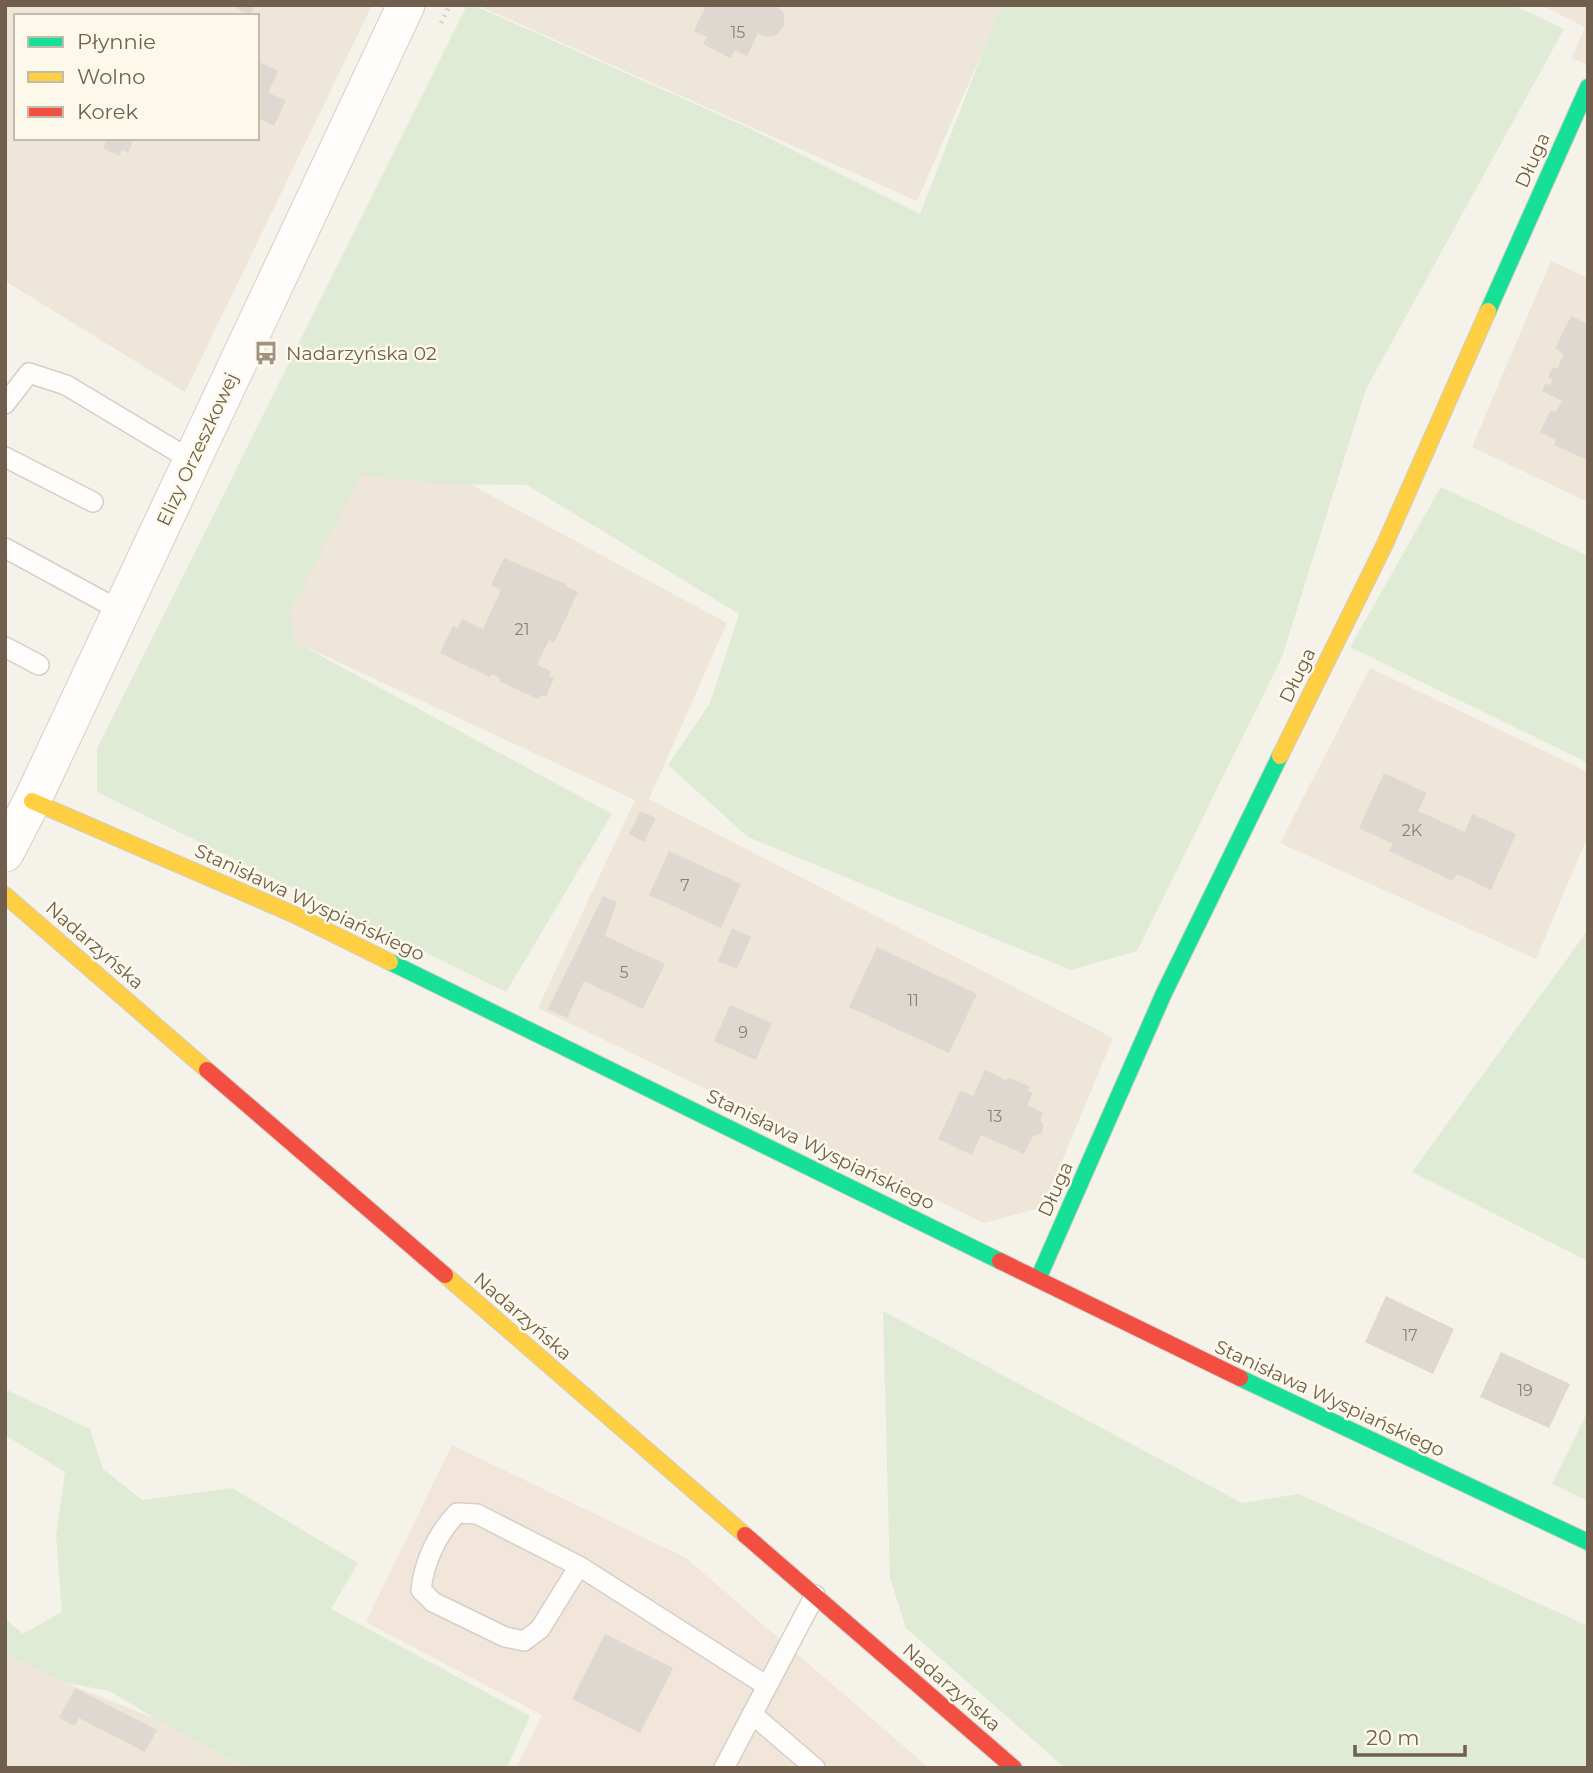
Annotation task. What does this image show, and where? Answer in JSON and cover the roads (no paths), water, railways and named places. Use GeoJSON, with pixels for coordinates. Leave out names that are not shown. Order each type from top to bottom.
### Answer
{"type":"FeatureCollection","features":[{"type":"Feature","properties":{"kind":"street","name":"Elizy Orzeszkowej"},"geometry":{"type":"LineString","coordinates":[[5,853],[32,801],[406,5]]}},
{"type":"Feature","properties":{"kind":"street","name":"Długa"},"geometry":{"type":"LineString","coordinates":[[1038,1279],[1164,993],[1384,546],[1588,87]]}},
{"type":"Feature","properties":{"kind":"street","name":"Stanisława Wyspiańskiego"},"geometry":{"type":"LineString","coordinates":[[32,801],[293,914],[1294,1405],[1588,1542]]}},
{"type":"Feature","properties":{"kind":"street","name":"Nadarzyńska"},"geometry":{"type":"LineString","coordinates":[[5,895],[1014,1768]]}},
{"type":"Feature","properties":{"kind":"lane"},"geometry":{"type":"LineString","coordinates":[[5,404],[29,373],[66,384],[191,460]]}},
{"type":"Feature","properties":{"kind":"lane"},"geometry":{"type":"LineString","coordinates":[[5,457],[93,502]]}},
{"type":"Feature","properties":{"kind":"lane"},"geometry":{"type":"LineString","coordinates":[[5,548],[121,611]]}},
{"type":"Feature","properties":{"kind":"lane"},"geometry":{"type":"LineString","coordinates":[[5,647],[39,665]]}},
{"type":"Feature","properties":{"kind":"lane"},"geometry":{"type":"LineString","coordinates":[[579,1566],[540,1629],[524,1641],[505,1637],[433,1602],[421,1590],[423,1572],[444,1527],[457,1513],[477,1514],[579,1566],[767,1686]]}},
{"type":"Feature","properties":{"kind":"lane"},"geometry":{"type":"LineString","coordinates":[[724,1768],[815,1595]]}},
{"type":"Feature","properties":{"kind":"lane"},"geometry":{"type":"LineString","coordinates":[[752,1714],[815,1768]]}},
{"type":"Feature","properties":{"kind":"place","name":"Nadarzyńska 02"},"geometry":{"type":"Point","coordinates":[266,353]}}]}
